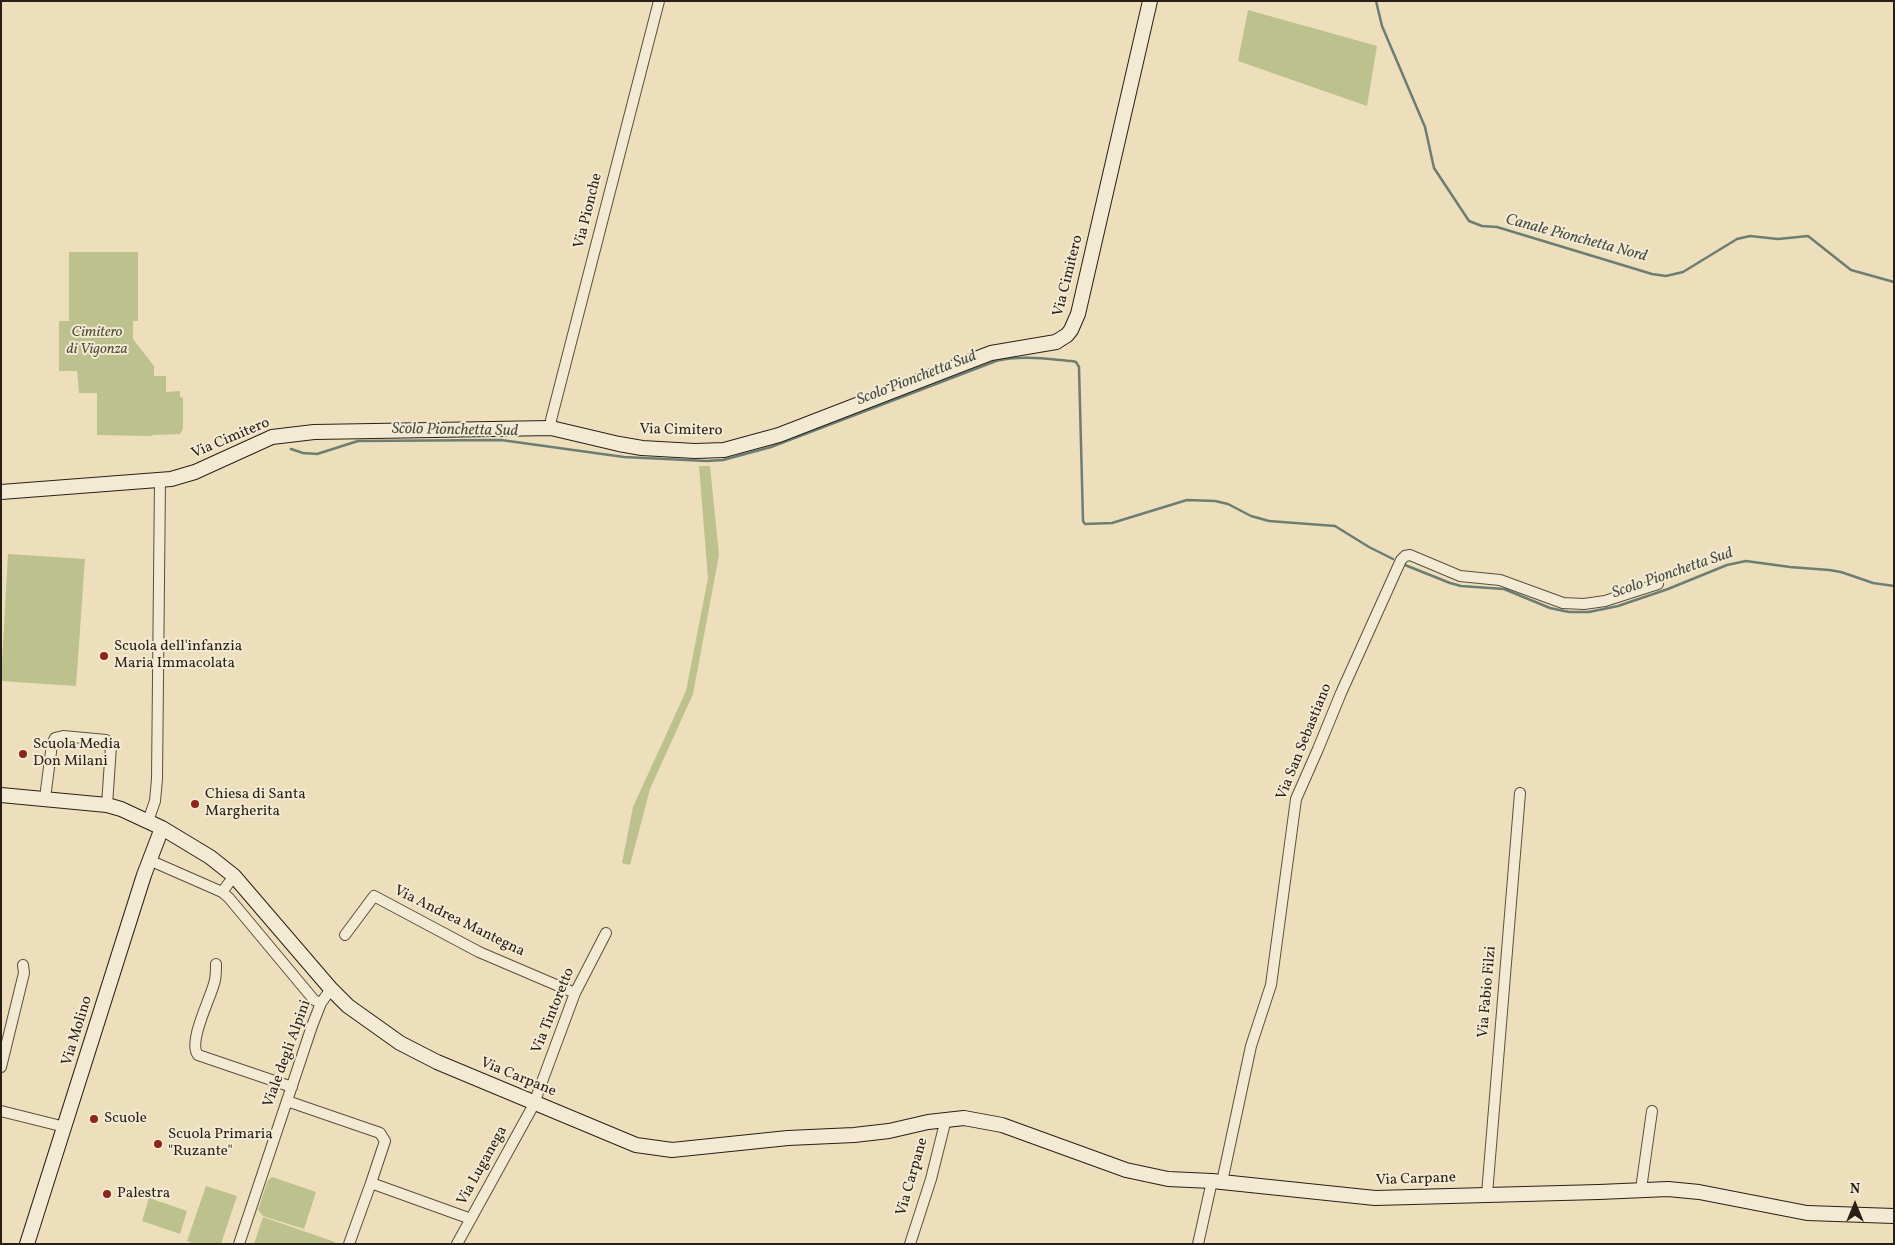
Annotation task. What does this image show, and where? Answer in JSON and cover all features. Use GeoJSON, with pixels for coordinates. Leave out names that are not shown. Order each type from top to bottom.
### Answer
{"type":"FeatureCollection","features":[{"type":"Feature","properties":{"kind":"street","name":"Via Pionche"},"geometry":{"type":"LineString","coordinates":[[550,428],[658,1]]}},
{"type":"Feature","properties":{"kind":"street","name":"Via Cimitero"},"geometry":{"type":"LineString","coordinates":[[1,492],[160,480],[183,476],[272,438],[296,433],[550,428],[642,448],[704,452],[724,450],[779,435],[985,356],[1011,349],[1056,342],[1067,335],[1075,323],[1078,314],[1150,1]]}},
{"type":"Feature","properties":{"kind":"street"},"geometry":{"type":"LineString","coordinates":[[148,821],[156,792],[160,480]]}},
{"type":"Feature","properties":{"kind":"street","name":"Via San Sebastiano"},"geometry":{"type":"LineString","coordinates":[[1217,1182],[1254,1035],[1270,985],[1296,799],[1401,560],[1405,556],[1410,555],[1460,576],[1500,580],[1563,602],[1595,603],[1658,584]]}},
{"type":"Feature","properties":{"kind":"street"},"geometry":{"type":"LineString","coordinates":[[45,798],[52,744],[55,738],[62,736],[106,740],[111,746],[106,805]]}},
{"type":"Feature","properties":{"kind":"street","name":"Via Fabio Filzi"},"geometry":{"type":"LineString","coordinates":[[1486,1194],[1520,793]]}},
{"type":"Feature","properties":{"kind":"street","name":"Via Carpane"},"geometry":{"type":"LineString","coordinates":[[1,795],[106,805],[162,828],[210,857],[234,876],[330,989],[348,1006],[400,1043],[438,1062],[636,1145],[672,1150],[788,1138],[854,1135],[889,1131],[946,1119],[964,1118],[1002,1125],[1126,1170],[1168,1178],[1374,1198],[1668,1189],[1699,1192],[1807,1213],[1894,1216]]}},
{"type":"Feature","properties":{"kind":"street","name":"Via Molino"},"geometry":{"type":"LineString","coordinates":[[27,1244],[149,860],[162,828]]}},
{"type":"Feature","properties":{"kind":"street"},"geometry":{"type":"LineString","coordinates":[[149,860],[222,892],[314,1000],[321,1003]]}},
{"type":"Feature","properties":{"kind":"street"},"geometry":{"type":"LineString","coordinates":[[222,892],[234,876]]}},
{"type":"Feature","properties":{"kind":"street","name":"Via Andrea Mantegna"},"geometry":{"type":"LineString","coordinates":[[345,936],[374,896],[479,952],[576,993]]}},
{"type":"Feature","properties":{"kind":"street","name":"Via Tintoretto"},"geometry":{"type":"LineString","coordinates":[[535,1102],[576,993],[606,932]]}},
{"type":"Feature","properties":{"kind":"street"},"geometry":{"type":"LineString","coordinates":[[216,964],[216,980],[195,1040],[195,1052],[198,1055],[292,1087]]}},
{"type":"Feature","properties":{"kind":"street"},"geometry":{"type":"LineString","coordinates":[[1,1067],[24,973],[23,965]]}},
{"type":"Feature","properties":{"kind":"street","name":"Viale degli Alpini"},"geometry":{"type":"LineString","coordinates":[[239,1244],[321,1003],[330,989]]}},
{"type":"Feature","properties":{"kind":"street"},"geometry":{"type":"LineString","coordinates":[[287,1101],[380,1134],[384,1141],[350,1244]]}},
{"type":"Feature","properties":{"kind":"street","name":"Via Luganega"},"geometry":{"type":"LineString","coordinates":[[457,1244],[535,1102]]}},
{"type":"Feature","properties":{"kind":"street"},"geometry":{"type":"LineString","coordinates":[[1,1111],[65,1127]]}},
{"type":"Feature","properties":{"kind":"street"},"geometry":{"type":"LineString","coordinates":[[1641,1189],[1652,1111]]}},
{"type":"Feature","properties":{"kind":"street","name":"Via Carpane"},"geometry":{"type":"LineString","coordinates":[[910,1244],[931,1178],[946,1119]]}},
{"type":"Feature","properties":{"kind":"street"},"geometry":{"type":"LineString","coordinates":[[1198,1244],[1217,1182]]}},
{"type":"Feature","properties":{"kind":"street"},"geometry":{"type":"LineString","coordinates":[[371,1183],[471,1219]]}},
{"type":"Feature","properties":{"kind":"green space"},"geometry":{"type":"Polygon","coordinates":[[[1248,10],[1377,46],[1367,106],[1238,61],[1248,10]]]}},
{"type":"Feature","properties":{"kind":"green space","name":"Cimitero di Vigonza"},"geometry":{"type":"Polygon","coordinates":[[[69,252],[138,252],[138,321],[133,321],[133,339],[154,366],[154,376],[166,376],[166,392],[180,391],[180,397],[183,398],[183,429],[180,434],[152,436],[97,435],[97,393],[79,393],[77,371],[59,371],[59,321],[69,321],[69,252]]]}},
{"type":"Feature","properties":{"kind":"green space"},"geometry":{"type":"Polygon","coordinates":[[[699,466],[710,466],[719,555],[693,694],[650,789],[630,865],[622,863],[633,807],[686,691],[708,578],[699,466]]]}},
{"type":"Feature","properties":{"kind":"green space"},"geometry":{"type":"Polygon","coordinates":[[[8,554],[85,559],[76,686],[1,681],[8,554]]]}},
{"type":"Feature","properties":{"kind":"green space"},"geometry":{"type":"Polygon","coordinates":[[[272,1177],[316,1192],[304,1229],[263,1216],[258,1210],[268,1180],[272,1177]]]}},
{"type":"Feature","properties":{"kind":"green space"},"geometry":{"type":"Polygon","coordinates":[[[206,1186],[237,1196],[221,1244],[194,1244],[187,1241],[206,1186]]]}},
{"type":"Feature","properties":{"kind":"green space"},"geometry":{"type":"Polygon","coordinates":[[[149,1198],[187,1211],[180,1234],[142,1221],[149,1198]]]}},
{"type":"Feature","properties":{"kind":"green space"},"geometry":{"type":"Polygon","coordinates":[[[263,1217],[335,1242],[334,1244],[254,1244],[263,1217]]]}},
{"type":"Feature","properties":{"kind":"waterway","name":"Canale Pionchetta Nord"},"geometry":{"type":"LineString","coordinates":[[1376,1],[1382,26],[1425,127],[1434,168],[1469,221],[1482,226],[1497,227],[1652,274],[1666,276],[1683,272],[1737,239],[1750,236],[1778,239],[1808,236],[1851,270],[1894,282]]}},
{"type":"Feature","properties":{"kind":"waterway","name":"Scolo Pionchetta Sud"},"geometry":{"type":"LineString","coordinates":[[291,449],[303,453],[317,454],[358,441],[501,440],[624,457],[723,460],[771,447],[996,361],[1024,358],[1072,361],[1076,362],[1079,367],[1083,521],[1085,524],[1112,523],[1187,500],[1215,501],[1228,504],[1251,516],[1269,521],[1335,526],[1393,559]]}},
{"type":"Feature","properties":{"kind":"waterway","name":"Scolo Pionchetta Sud"},"geometry":{"type":"LineString","coordinates":[[1405,565],[1450,583],[1461,586],[1504,589],[1550,608],[1569,612],[1589,612],[1618,606],[1668,589],[1727,565],[1746,561],[1841,572],[1873,583],[1894,586]]}},
{"type":"Feature","properties":{"kind":"place","name":"Scuola dell'infanzia Maria Immacolata"},"geometry":{"type":"Point","coordinates":[104,656]}},
{"type":"Feature","properties":{"kind":"place","name":"Scuola Media Don Milani"},"geometry":{"type":"Point","coordinates":[23,754]}},
{"type":"Feature","properties":{"kind":"place","name":"Chiesa di Santa Margherita"},"geometry":{"type":"Point","coordinates":[195,804]}},
{"type":"Feature","properties":{"kind":"place","name":"Scuole"},"geometry":{"type":"Point","coordinates":[94,1119]}},
{"type":"Feature","properties":{"kind":"place","name":"Scuola Primaria \"Ruzante\""},"geometry":{"type":"Point","coordinates":[158,1144]}},
{"type":"Feature","properties":{"kind":"place","name":"Palestra"},"geometry":{"type":"Point","coordinates":[107,1194]}}]}
